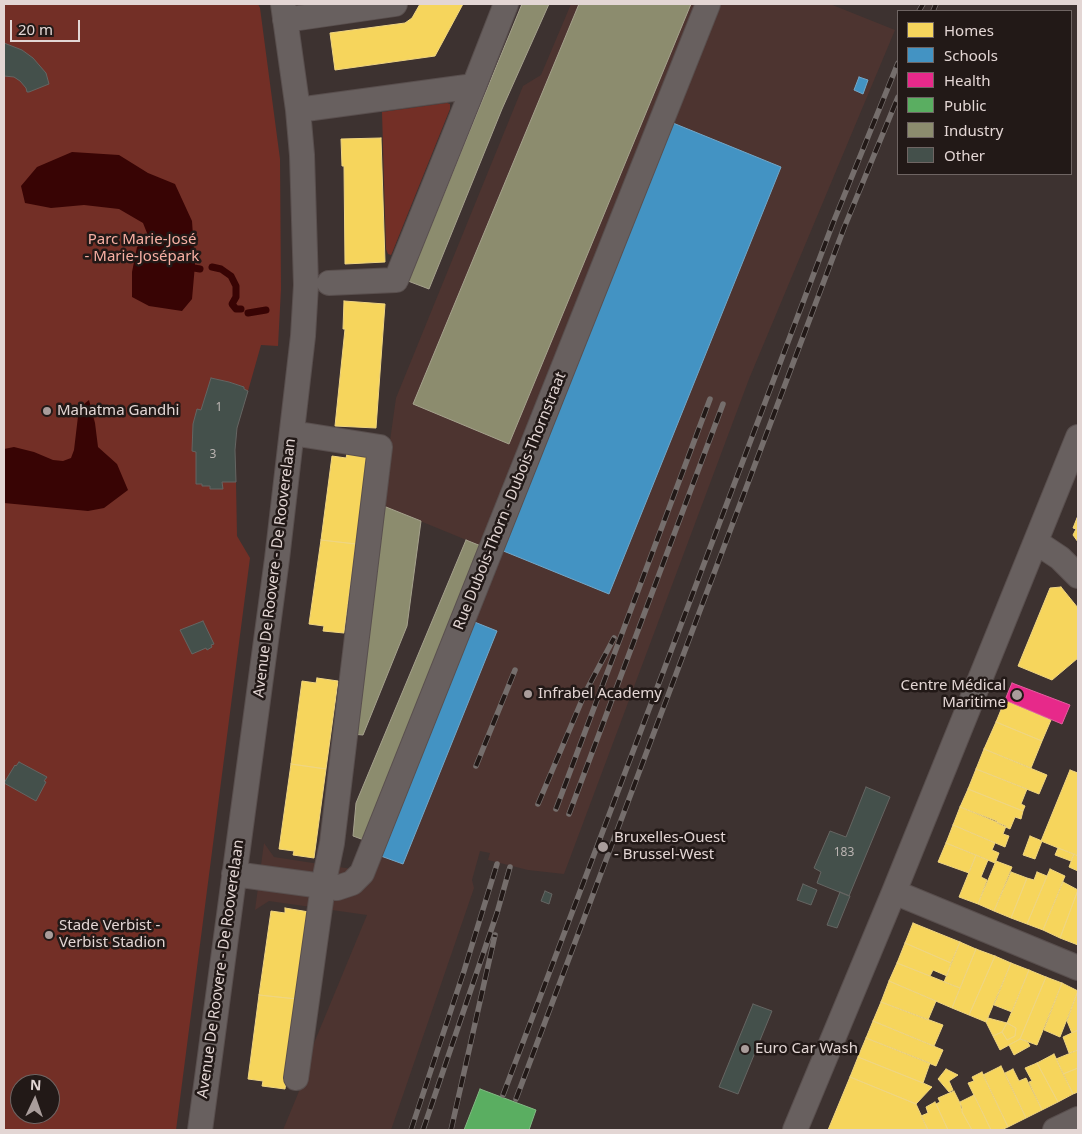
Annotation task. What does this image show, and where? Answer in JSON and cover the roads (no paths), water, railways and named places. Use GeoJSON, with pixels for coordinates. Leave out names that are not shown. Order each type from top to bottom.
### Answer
{"type":"FeatureCollection","features":[{"type":"Feature","properties":{"kind":"street"},"geometry":{"type":"LineString","coordinates":[[284,12],[395,4]]}},
{"type":"Feature","properties":{"kind":"street"},"geometry":{"type":"LineString","coordinates":[[329,283],[396,280],[506,4]]}},
{"type":"Feature","properties":{"kind":"street","name":"Rue Dubois-Thorn - Dubois-Thornstraat"},"geometry":{"type":"LineString","coordinates":[[234,874],[337,888],[352,883],[362,873],[708,4]]}},
{"type":"Feature","properties":{"kind":"street","name":"Avenue De Roovere - De Rooverelaan"},"geometry":{"type":"LineString","coordinates":[[200,1130],[276,569],[303,336],[306,285],[302,155],[298,110],[284,12]]}},
{"type":"Feature","properties":{"kind":"street"},"geometry":{"type":"LineString","coordinates":[[298,110],[474,86]]}},
{"type":"Feature","properties":{"kind":"street"},"geometry":{"type":"LineString","coordinates":[[292,433],[380,447],[332,843],[323,886],[296,1078]]}},
{"type":"Feature","properties":{"kind":"street"},"geometry":{"type":"LineString","coordinates":[[795,1130],[894,892],[1078,437]]}},
{"type":"Feature","properties":{"kind":"street"},"geometry":{"type":"LineString","coordinates":[[1036,542],[1060,558],[1078,576]]}},
{"type":"Feature","properties":{"kind":"street"},"geometry":{"type":"LineString","coordinates":[[894,892],[1078,968]]}},
{"type":"Feature","properties":{"kind":"street"},"geometry":{"type":"LineString","coordinates":[[1055,1130],[1078,1118]]}},
{"type":"Feature","properties":{"kind":"waterway"},"geometry":{"type":"LineString","coordinates":[[212,267],[221,269],[231,276],[236,286],[236,297],[232,304],[236,309],[241,309]]}},
{"type":"Feature","properties":{"kind":"waterway"},"geometry":{"type":"LineString","coordinates":[[194,268],[200,269]]}},
{"type":"Feature","properties":{"kind":"waterway"},"geometry":{"type":"LineString","coordinates":[[248,313],[266,310]]}},
{"type":"Feature","properties":{"kind":"railway"},"geometry":{"type":"LineString","coordinates":[[920,10],[923,4]]}},
{"type":"Feature","properties":{"kind":"railway"},"geometry":{"type":"LineString","coordinates":[[933,10],[936,4]]}},
{"type":"Feature","properties":{"kind":"railway"},"geometry":{"type":"LineString","coordinates":[[503,1095],[833,223],[897,65]]}},
{"type":"Feature","properties":{"kind":"railway"},"geometry":{"type":"LineString","coordinates":[[516,1099],[844,228],[897,99]]}},
{"type":"Feature","properties":{"kind":"railway"},"geometry":{"type":"LineString","coordinates":[[556,809],[710,399]]}},
{"type":"Feature","properties":{"kind":"railway"},"geometry":{"type":"LineString","coordinates":[[569,814],[723,404]]}},
{"type":"Feature","properties":{"kind":"railway"},"geometry":{"type":"LineString","coordinates":[[538,804],[585,693],[614,638]]}},
{"type":"Feature","properties":{"kind":"railway"},"geometry":{"type":"LineString","coordinates":[[476,766],[515,670]]}},
{"type":"Feature","properties":{"kind":"railway"},"geometry":{"type":"LineString","coordinates":[[411,1130],[464,971],[497,864]]}},
{"type":"Feature","properties":{"kind":"railway"},"geometry":{"type":"LineString","coordinates":[[423,1130],[497,913],[510,867]]}},
{"type":"Feature","properties":{"kind":"railway"},"geometry":{"type":"LineString","coordinates":[[451,1130],[495,935]]}},
{"type":"Feature","properties":{"kind":"place","name":"Mahatma Gandhi"},"geometry":{"type":"Point","coordinates":[47,411]}},
{"type":"Feature","properties":{"kind":"place","name":"Infrabel Academy"},"geometry":{"type":"Point","coordinates":[528,694]}},
{"type":"Feature","properties":{"kind":"place","name":"Centre Médical Maritime"},"geometry":{"type":"Point","coordinates":[1017,695]}},
{"type":"Feature","properties":{"kind":"place","name":"Bruxelles-Ouest - Brussel-West"},"geometry":{"type":"Point","coordinates":[603,847]}},
{"type":"Feature","properties":{"kind":"place","name":"Stade Verbist - Verbist Stadion"},"geometry":{"type":"Point","coordinates":[49,935]}},
{"type":"Feature","properties":{"kind":"place","name":"Euro Car Wash"},"geometry":{"type":"Point","coordinates":[745,1049]}},
{"type":"Feature","properties":{"kind":"park label","name":"Parc Marie-José - Marie-Josépark"},"geometry":{"type":"Point","coordinates":[142,248]}}]}
